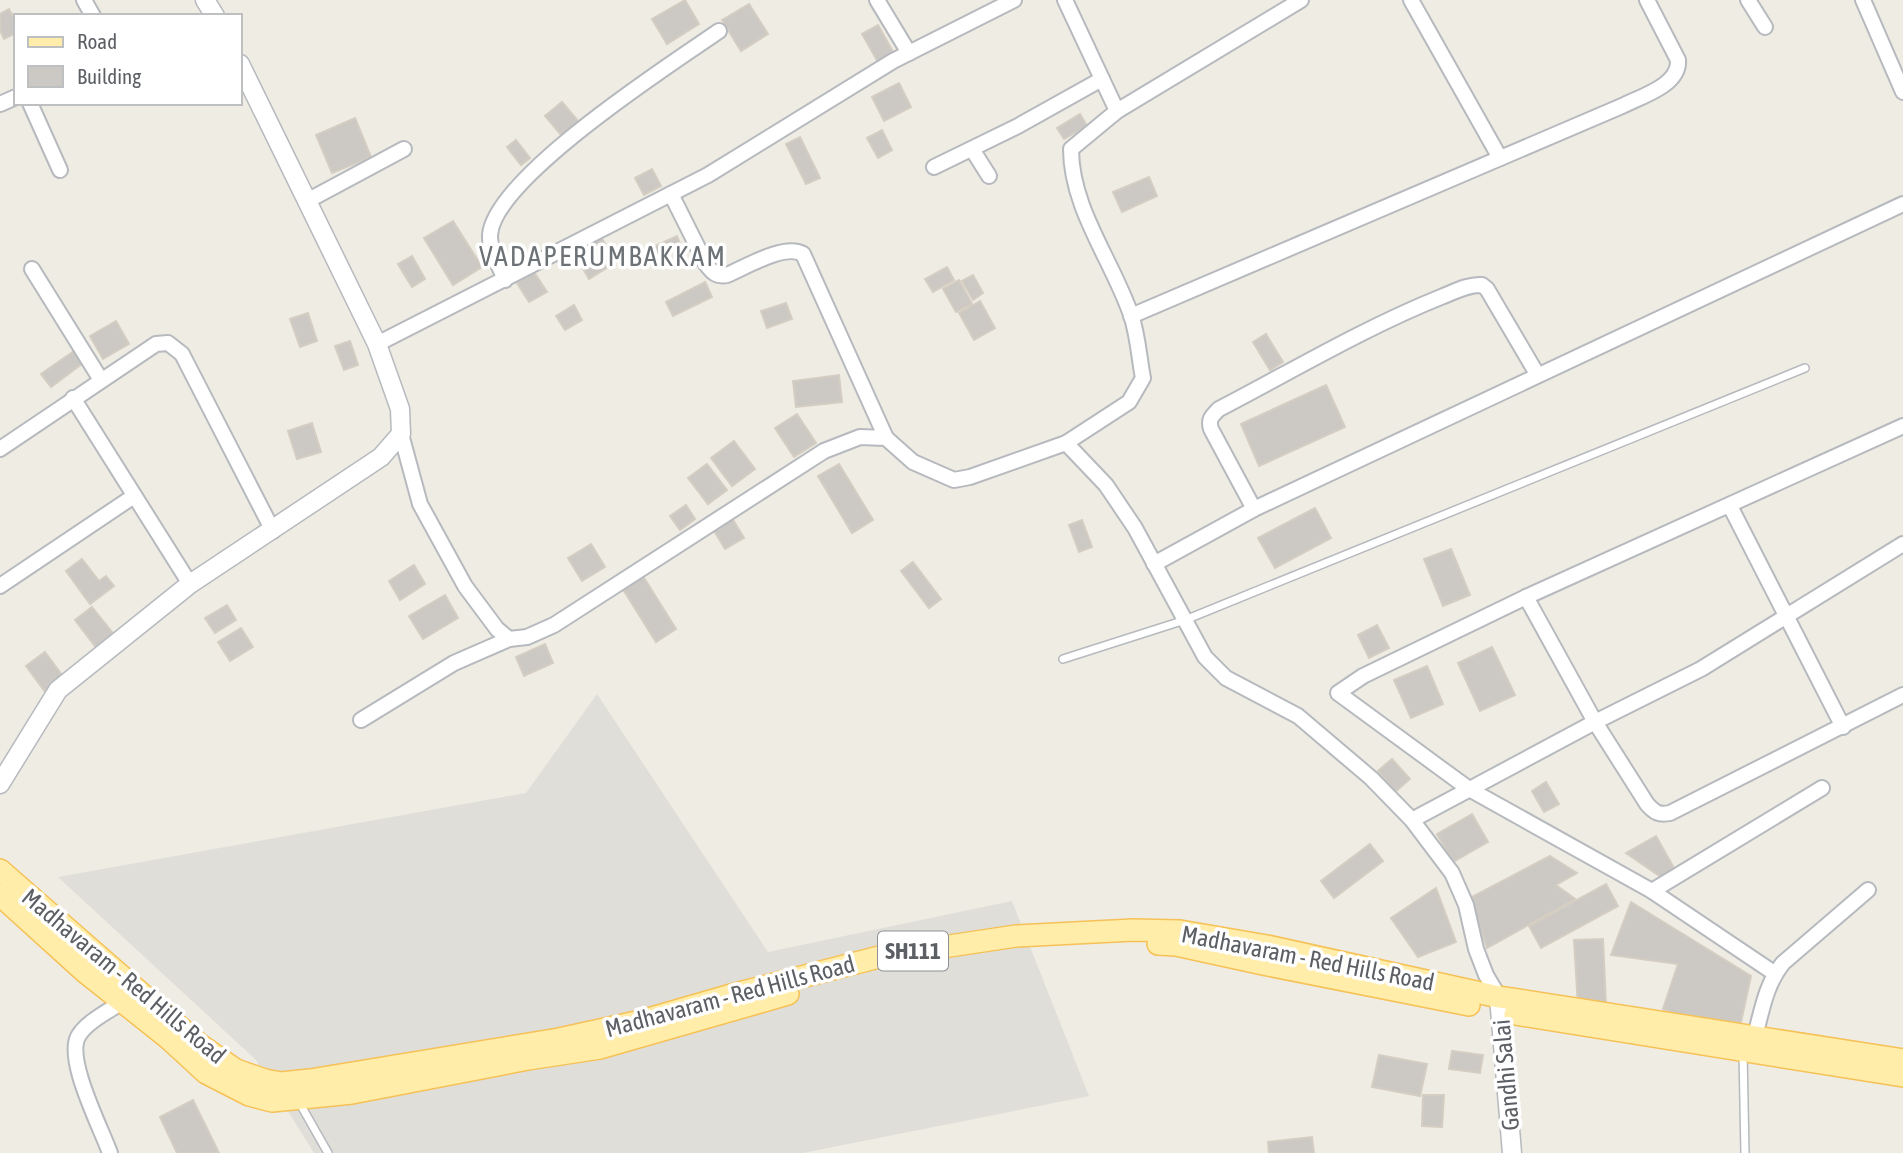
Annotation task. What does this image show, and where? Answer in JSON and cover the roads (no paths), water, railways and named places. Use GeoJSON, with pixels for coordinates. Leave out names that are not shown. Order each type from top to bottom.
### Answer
{"type":"FeatureCollection","features":[{"type":"Feature","properties":{"kind":"main road","name":"Madhavaram - Red Hills Road"},"geometry":{"type":"LineString","coordinates":[[0,870],[199,1044],[236,1070],[281,1083],[559,1039],[641,1021],[883,956],[1029,935],[1133,930],[1180,931],[1267,946],[1500,1004]]}},
{"type":"Feature","properties":{"kind":"main road","name":"Madhavaram - Red Hills Road"},"geometry":{"type":"LineString","coordinates":[[0,895],[85,972],[206,1073],[248,1095],[272,1101],[352,1094],[528,1059],[600,1048],[877,970],[988,949],[1085,942],[1176,945],[1263,964],[1749,1044],[1903,1060]]}},
{"type":"Feature","properties":{"kind":"main road","name":"Madhavaram - Red Hills Road"},"geometry":{"type":"LineString","coordinates":[[1749,1044],[1809,1060],[1903,1076]]}},
{"type":"Feature","properties":{"kind":"street"},"geometry":{"type":"LineString","coordinates":[[877,0],[909,52]]}},
{"type":"Feature","properties":{"kind":"street"},"geometry":{"type":"LineString","coordinates":[[377,344],[708,175],[909,52],[1014,0]]}},
{"type":"Feature","properties":{"kind":"street"},"geometry":{"type":"LineString","coordinates":[[1065,0],[1117,111]]}},
{"type":"Feature","properties":{"kind":"street"},"geometry":{"type":"LineString","coordinates":[[671,194],[713,273],[727,275],[786,250],[797,250],[803,254],[886,438],[913,462],[954,480],[970,477],[1066,443],[1129,402],[1143,378],[1131,316],[1078,193],[1071,167],[1071,149],[1117,111],[1301,0]]}},
{"type":"Feature","properties":{"kind":"street"},"geometry":{"type":"LineString","coordinates":[[1411,0],[1500,159]]}},
{"type":"Feature","properties":{"kind":"street"},"geometry":{"type":"LineString","coordinates":[[1131,316],[1622,106],[1665,84],[1676,75],[1678,60],[1647,0]]}},
{"type":"Feature","properties":{"kind":"street"},"geometry":{"type":"LineString","coordinates":[[1748,0],[1765,27]]}},
{"type":"Feature","properties":{"kind":"street"},"geometry":{"type":"LineString","coordinates":[[1863,0],[1903,92]]}},
{"type":"Feature","properties":{"kind":"street"},"geometry":{"type":"LineString","coordinates":[[505,280],[492,247],[490,234],[508,197],[600,113],[719,32]]}},
{"type":"Feature","properties":{"kind":"street"},"geometry":{"type":"LineString","coordinates":[[242,68],[377,344],[400,410],[401,434],[420,504],[465,586],[497,629],[509,639]]}},
{"type":"Feature","properties":{"kind":"street"},"geometry":{"type":"LineString","coordinates":[[934,167],[1102,79]]}},
{"type":"Feature","properties":{"kind":"street"},"geometry":{"type":"LineString","coordinates":[[31,105],[61,170]]}},
{"type":"Feature","properties":{"kind":"street"},"geometry":{"type":"LineString","coordinates":[[307,201],[404,149]]}},
{"type":"Feature","properties":{"kind":"street"},"geometry":{"type":"LineString","coordinates":[[972,149],[989,176]]}},
{"type":"Feature","properties":{"kind":"street"},"geometry":{"type":"LineString","coordinates":[[1154,564],[1254,509],[1903,204]]}},
{"type":"Feature","properties":{"kind":"street"},"geometry":{"type":"LineString","coordinates":[[32,269],[101,380]]}},
{"type":"Feature","properties":{"kind":"street"},"geometry":{"type":"LineString","coordinates":[[1254,509],[1211,429],[1211,416],[1219,409],[1342,344],[1423,304],[1469,286],[1482,285],[1487,289],[1537,374]]}},
{"type":"Feature","properties":{"kind":"street"},"geometry":{"type":"LineString","coordinates":[[0,449],[156,344],[168,343],[182,354],[273,531]]}},
{"type":"Feature","properties":{"kind":"street"},"geometry":{"type":"LineString","coordinates":[[73,398],[190,584]]}},
{"type":"Feature","properties":{"kind":"street"},"geometry":{"type":"LineString","coordinates":[[1774,973],[1652,891],[1469,789],[1338,693],[1363,676],[1526,597],[1903,426]]}},
{"type":"Feature","properties":{"kind":"street"},"geometry":{"type":"LineString","coordinates":[[0,784],[58,690],[190,584],[381,457],[401,434]]}},
{"type":"Feature","properties":{"kind":"street"},"geometry":{"type":"LineString","coordinates":[[361,720],[454,663],[509,639],[527,637],[554,625],[824,451],[860,437],[886,438]]}},
{"type":"Feature","properties":{"kind":"street"},"geometry":{"type":"LineString","coordinates":[[1066,443],[1106,485],[1135,528],[1205,657],[1226,678],[1298,716],[1371,778],[1412,820],[1452,873],[1466,905],[1476,949],[1500,1004]]}},
{"type":"Feature","properties":{"kind":"street"},"geometry":{"type":"LineString","coordinates":[[0,586],[134,496]]}},
{"type":"Feature","properties":{"kind":"street"},"geometry":{"type":"LineString","coordinates":[[1730,506],[1843,727]]}},
{"type":"Feature","properties":{"kind":"street"},"geometry":{"type":"LineString","coordinates":[[1412,820],[1595,722],[1701,669],[1903,544]]}},
{"type":"Feature","properties":{"kind":"street"},"geometry":{"type":"LineString","coordinates":[[1526,597],[1595,722],[1647,804],[1661,815],[1670,813],[1903,695]]}},
{"type":"Feature","properties":{"kind":"street"},"geometry":{"type":"LineString","coordinates":[[1652,891],[1822,788]]}},
{"type":"Feature","properties":{"kind":"street"},"geometry":{"type":"LineString","coordinates":[[1749,1044],[1774,973],[1868,890]]}},
{"type":"Feature","properties":{"kind":"street"},"geometry":{"type":"LineString","coordinates":[[110,1153],[76,1064],[74,1045],[84,1028],[122,1002]]}},
{"type":"Feature","properties":{"kind":"street","name":"Gandhi Salai"},"geometry":{"type":"LineString","coordinates":[[1500,1004],[1512,1153]]}},
{"type":"Feature","properties":{"kind":"lane"},"geometry":{"type":"LineString","coordinates":[[1063,659],[1185,620],[1805,368]]}},
{"type":"Feature","properties":{"kind":"lane"},"geometry":{"type":"LineString","coordinates":[[1745,1153],[1749,1044]]}},
{"type":"Feature","properties":{"kind":"lane"},"geometry":{"type":"LineString","coordinates":[[297,1099],[328,1153]]}},
{"type":"Feature","properties":{"kind":"district","name":"VADAPERUMBAKKAM"},"geometry":{"type":"Point","coordinates":[603,256]}}]}
